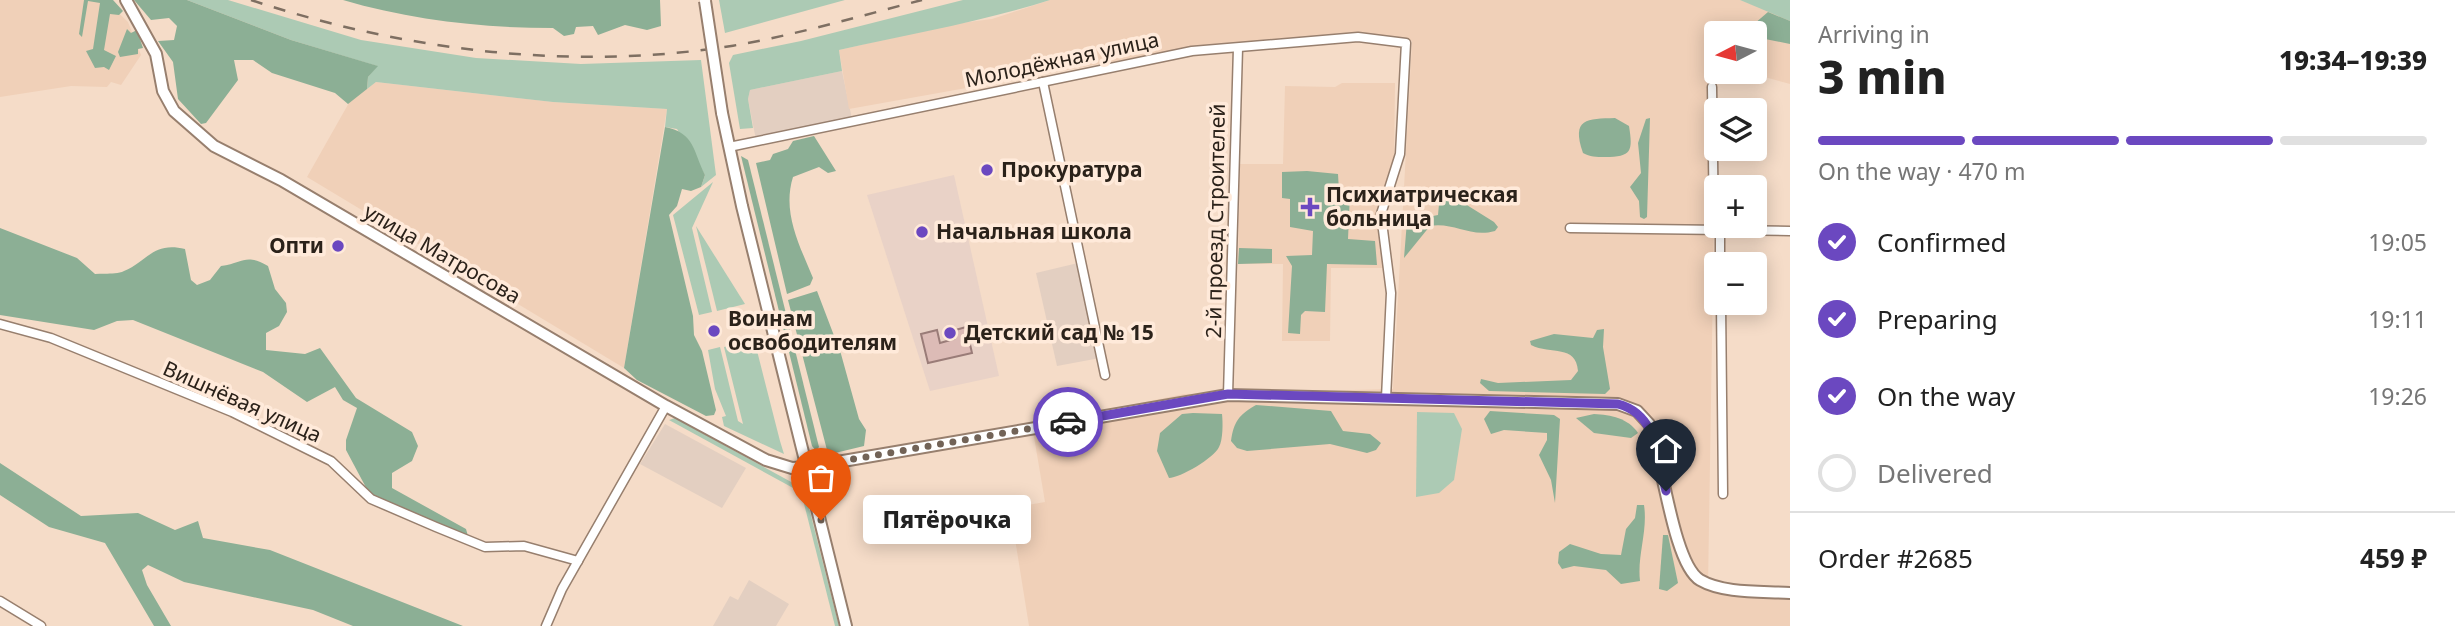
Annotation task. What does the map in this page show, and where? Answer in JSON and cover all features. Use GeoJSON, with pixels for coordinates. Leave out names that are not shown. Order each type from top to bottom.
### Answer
{"type":"FeatureCollection","features":[{"type":"Feature","properties":{"kind":"main road","name":"улица Матросова"},"geometry":{"type":"LineString","coordinates":[[126,0],[156,54],[163,91],[174,111],[214,146],[281,180],[666,406],[774,463],[792,468],[808,467],[1228,394],[1604,403],[1628,407],[1649,424],[1681,551],[1695,576],[1718,586],[1790,593]]}},
{"type":"Feature","properties":{"kind":"main road"},"geometry":{"type":"LineString","coordinates":[[705,0],[729,147],[846,626]]}},
{"type":"Feature","properties":{"kind":"street","name":"Молодёжная улица"},"geometry":{"type":"LineString","coordinates":[[729,147],[1192,51],[1358,37],[1406,43],[1400,154],[1381,214],[1391,293],[1386,398]]}},
{"type":"Feature","properties":{"kind":"street","name":"2-й проезд Строителей"},"geometry":{"type":"LineString","coordinates":[[1228,394],[1238,48]]}},
{"type":"Feature","properties":{"kind":"street"},"geometry":{"type":"LineString","coordinates":[[1043,82],[1105,374]]}},
{"type":"Feature","properties":{"kind":"street"},"geometry":{"type":"LineString","coordinates":[[1712,87],[1715,175]]}},
{"type":"Feature","properties":{"kind":"street"},"geometry":{"type":"LineString","coordinates":[[1570,228],[1704,228]]}},
{"type":"Feature","properties":{"kind":"street"},"geometry":{"type":"LineString","coordinates":[[1767,230],[1790,231]]}},
{"type":"Feature","properties":{"kind":"street"},"geometry":{"type":"LineString","coordinates":[[1721,315],[1723,494]]}},
{"type":"Feature","properties":{"kind":"street","name":"Вишнёвая улица"},"geometry":{"type":"LineString","coordinates":[[0,324],[51,338],[243,418],[331,461],[371,499],[436,527],[485,547],[524,546],[578,561]]}},
{"type":"Feature","properties":{"kind":"street"},"geometry":{"type":"LineString","coordinates":[[546,626],[578,561],[666,406]]}},
{"type":"Feature","properties":{"kind":"street"},"geometry":{"type":"LineString","coordinates":[[0,601],[41,626]]}},
{"type":"Feature","properties":{"kind":"shaded area"},"geometry":{"type":"Polygon","coordinates":[[[0,0],[105,0],[128,22],[141,55],[121,85],[111,82],[107,87],[71,86],[0,97],[0,0]]]}},
{"type":"Feature","properties":{"kind":"shaded area"},"geometry":{"type":"Polygon","coordinates":[[[1050,0],[1740,0],[1790,18],[1790,84],[1768,78],[1768,21],[1704,21],[1704,84],[1716,84],[1716,98],[1704,98],[1704,161],[1715,161],[1715,175],[1704,175],[1704,238],[1714,238],[1713,252],[1704,252],[1704,315],[1712,315],[1708,586],[1790,593],[1790,626],[1029,626],[1010,508],[1045,502],[1032,425],[1184,394],[1393,389],[1412,41],[1359,32],[1133,58],[849,109],[839,50],[953,24],[992,19],[1050,0]]]}},
{"type":"Feature","properties":{"kind":"shaded area"},"geometry":{"type":"Polygon","coordinates":[[[842,71],[852,119],[756,140],[748,99],[750,90],[842,71]]]}},
{"type":"Feature","properties":{"kind":"shaded area"},"geometry":{"type":"Polygon","coordinates":[[[376,82],[553,102],[667,109],[624,368],[307,177],[350,101],[376,82]]]}},
{"type":"Feature","properties":{"kind":"shaded area","name":"Психиатрическая больница"},"geometry":{"type":"Polygon","coordinates":[[[1342,83],[1395,83],[1394,166],[1381,200],[1385,268],[1331,268],[1330,341],[1282,341],[1283,264],[1238,264],[1240,164],[1283,164],[1285,86],[1335,87],[1342,83]]]}},
{"type":"Feature","properties":{"kind":"shaded area"},"geometry":{"type":"Polygon","coordinates":[[[954,175],[999,376],[930,391],[867,195],[954,175]]]}},
{"type":"Feature","properties":{"kind":"shaded area"},"geometry":{"type":"Polygon","coordinates":[[[1078,263],[1100,358],[1057,366],[1036,273],[1078,263]]]}},
{"type":"Feature","properties":{"kind":"shaded area"},"geometry":{"type":"Polygon","coordinates":[[[665,424],[746,468],[722,508],[640,464],[665,424]]]}},
{"type":"Feature","properties":{"kind":"shaded area"},"geometry":{"type":"Polygon","coordinates":[[[749,580],[789,604],[776,626],[713,626],[730,596],[738,600],[749,580]]]}},
{"type":"Feature","properties":{"kind":"green space"},"geometry":{"type":"Polygon","coordinates":[[[84,0],[113,0],[123,11],[119,15],[110,14],[104,50],[116,56],[109,70],[104,67],[95,68],[86,51],[93,49],[100,3],[88,1],[82,37],[79,34],[84,0]]]}},
{"type":"Feature","properties":{"kind":"green space"},"geometry":{"type":"Polygon","coordinates":[[[134,0],[187,0],[291,40],[378,66],[368,77],[367,89],[348,104],[335,93],[272,73],[253,60],[234,60],[238,80],[206,123],[201,124],[178,99],[173,62],[158,41],[174,40],[177,26],[169,18],[151,20],[134,0]]]}},
{"type":"Feature","properties":{"kind":"green space"},"geometry":{"type":"Polygon","coordinates":[[[187,0],[228,0],[361,40],[476,58],[581,64],[701,60],[716,175],[701,187],[705,175],[677,129],[665,127],[667,109],[553,102],[376,82],[367,89],[368,77],[377,66],[291,40],[187,0]]]}},
{"type":"Feature","properties":{"kind":"green space"},"geometry":{"type":"Polygon","coordinates":[[[343,0],[660,0],[661,26],[647,30],[625,25],[598,35],[593,26],[576,27],[574,34],[564,36],[553,28],[447,22],[343,0]]]}},
{"type":"Feature","properties":{"kind":"green space"},"geometry":{"type":"Polygon","coordinates":[[[719,0],[845,0],[725,33],[719,0]]]}},
{"type":"Feature","properties":{"kind":"green space"},"geometry":{"type":"Polygon","coordinates":[[[963,0],[1050,0],[972,21],[839,50],[842,71],[750,90],[748,99],[753,128],[740,129],[729,63],[733,55],[801,41],[963,0]]]}},
{"type":"Feature","properties":{"kind":"green space"},"geometry":{"type":"Polygon","coordinates":[[[1740,0],[1790,0],[1790,21],[1740,0]]]}},
{"type":"Feature","properties":{"kind":"green space"},"geometry":{"type":"Polygon","coordinates":[[[1768,12],[1790,21],[1790,44],[1768,40],[1768,21],[1758,21],[1768,12]]]}},
{"type":"Feature","properties":{"kind":"green space"},"geometry":{"type":"Polygon","coordinates":[[[127,29],[131,33],[137,30],[143,48],[138,49],[138,54],[120,57],[118,52],[127,29]]]}},
{"type":"Feature","properties":{"kind":"green space"},"geometry":{"type":"Polygon","coordinates":[[[1615,118],[1629,126],[1629,151],[1614,157],[1583,153],[1580,127],[1589,120],[1615,118]]]}},
{"type":"Feature","properties":{"kind":"green space"},"geometry":{"type":"Polygon","coordinates":[[[1650,118],[1647,217],[1644,219],[1640,217],[1639,201],[1630,187],[1641,173],[1638,143],[1646,119],[1650,118]]]}},
{"type":"Feature","properties":{"kind":"green space"},"geometry":{"type":"Polygon","coordinates":[[[665,127],[688,138],[705,175],[701,187],[691,191],[682,189],[677,206],[669,215],[693,316],[694,335],[702,351],[716,410],[714,415],[706,416],[637,380],[624,368],[665,127]]]}},
{"type":"Feature","properties":{"kind":"green space"},"geometry":{"type":"Polygon","coordinates":[[[814,136],[836,171],[828,173],[819,167],[793,177],[790,190],[791,215],[813,278],[810,285],[787,294],[756,163],[770,160],[773,154],[788,149],[793,141],[814,136]]]}},
{"type":"Feature","properties":{"kind":"green space"},"geometry":{"type":"Polygon","coordinates":[[[741,156],[748,160],[819,447],[816,451],[812,446],[741,156]]]}},
{"type":"Feature","properties":{"kind":"green space"},"geometry":{"type":"Polygon","coordinates":[[[1282,172],[1338,174],[1339,191],[1350,193],[1348,239],[1375,241],[1377,265],[1327,264],[1325,312],[1305,311],[1301,315],[1300,334],[1288,333],[1292,266],[1286,256],[1312,255],[1313,231],[1290,227],[1290,199],[1282,198],[1282,172]]]}},
{"type":"Feature","properties":{"kind":"green space"},"geometry":{"type":"Polygon","coordinates":[[[713,182],[692,228],[712,312],[699,315],[673,215],[713,182]]]}},
{"type":"Feature","properties":{"kind":"green space"},"geometry":{"type":"Polygon","coordinates":[[[1446,192],[1498,227],[1495,231],[1478,233],[1447,226],[1430,226],[1404,258],[1407,221],[1438,215],[1440,193],[1446,192]]]}},
{"type":"Feature","properties":{"kind":"green space"},"geometry":{"type":"Polygon","coordinates":[[[696,226],[745,304],[717,311],[696,226]]]}},
{"type":"Feature","properties":{"kind":"green space"},"geometry":{"type":"Polygon","coordinates":[[[0,228],[77,258],[95,274],[121,272],[158,250],[174,247],[185,249],[191,280],[197,285],[210,280],[221,266],[249,259],[268,266],[275,289],[286,303],[287,312],[279,326],[266,333],[266,350],[305,354],[320,348],[356,398],[412,432],[418,446],[412,461],[392,473],[392,488],[466,529],[468,536],[370,495],[346,450],[346,440],[357,408],[343,400],[335,387],[307,402],[263,372],[133,320],[117,321],[94,330],[0,315],[0,228]]]}},
{"type":"Feature","properties":{"kind":"green space"},"geometry":{"type":"Polygon","coordinates":[[[1239,248],[1272,249],[1272,263],[1238,264],[1239,248]]]}},
{"type":"Feature","properties":{"kind":"green space"},"geometry":{"type":"Polygon","coordinates":[[[817,291],[841,354],[859,419],[866,430],[864,446],[835,453],[827,450],[788,300],[817,291]]]}},
{"type":"Feature","properties":{"kind":"green space"},"geometry":{"type":"Polygon","coordinates":[[[1604,329],[1603,347],[1610,389],[1605,394],[1489,391],[1480,383],[1481,379],[1498,383],[1571,380],[1578,371],[1573,357],[1539,348],[1531,345],[1530,341],[1554,334],[1593,338],[1597,330],[1604,329]]]}},
{"type":"Feature","properties":{"kind":"green space"},"geometry":{"type":"Polygon","coordinates":[[[754,339],[784,454],[724,426],[722,417],[726,416],[715,389],[708,350],[720,347],[738,421],[743,424],[724,347],[754,339]]]}},
{"type":"Feature","properties":{"kind":"green space"},"geometry":{"type":"Polygon","coordinates":[[[1256,405],[1331,411],[1343,431],[1370,434],[1381,443],[1376,450],[1367,453],[1330,444],[1247,451],[1237,448],[1231,441],[1236,423],[1256,405]]]}},
{"type":"Feature","properties":{"kind":"green space"},"geometry":{"type":"Polygon","coordinates":[[[1490,411],[1554,415],[1560,419],[1555,503],[1551,480],[1539,455],[1547,440],[1547,433],[1504,430],[1491,434],[1484,419],[1490,411]]]}},
{"type":"Feature","properties":{"kind":"green space"},"geometry":{"type":"Polygon","coordinates":[[[1417,412],[1454,413],[1462,429],[1454,480],[1439,493],[1416,497],[1417,412]]]}},
{"type":"Feature","properties":{"kind":"green space"},"geometry":{"type":"Polygon","coordinates":[[[1182,414],[1222,414],[1220,444],[1204,462],[1181,475],[1169,478],[1157,451],[1160,433],[1182,414]]]}},
{"type":"Feature","properties":{"kind":"green space"},"geometry":{"type":"Polygon","coordinates":[[[1594,414],[1619,418],[1638,433],[1631,438],[1594,433],[1576,418],[1594,414]]]}},
{"type":"Feature","properties":{"kind":"green space"},"geometry":{"type":"Polygon","coordinates":[[[675,418],[793,483],[795,489],[669,420],[675,418]]]}},
{"type":"Feature","properties":{"kind":"green space"},"geometry":{"type":"Polygon","coordinates":[[[0,463],[81,516],[138,513],[175,530],[198,521],[203,538],[270,550],[463,626],[353,626],[313,610],[184,582],[148,565],[142,570],[147,585],[171,626],[154,626],[105,543],[49,527],[0,495],[0,463]]]}},
{"type":"Feature","properties":{"kind":"green space"},"geometry":{"type":"Polygon","coordinates":[[[799,484],[803,484],[839,626],[835,626],[799,484]]]}},
{"type":"Feature","properties":{"kind":"green space"},"geometry":{"type":"Polygon","coordinates":[[[1637,505],[1644,505],[1645,515],[1640,581],[1621,584],[1606,570],[1574,566],[1562,569],[1558,563],[1559,552],[1570,544],[1601,554],[1621,555],[1626,529],[1635,518],[1637,505]]]}},
{"type":"Feature","properties":{"kind":"green space"},"geometry":{"type":"Polygon","coordinates":[[[1663,535],[1668,535],[1678,583],[1667,591],[1659,589],[1663,535]]]}},
{"type":"Feature","properties":{"kind":"building"},"geometry":{"type":"Polygon","coordinates":[[[966,327],[972,353],[928,363],[921,334],[937,330],[940,343],[954,339],[952,331],[966,327]]]}},
{"type":"Feature","properties":{"kind":"railway"},"geometry":{"type":"LineString","coordinates":[[251,0],[309,18],[430,44],[491,52],[614,57],[737,45],[922,0]]}},
{"type":"Feature","properties":{"kind":"way so far"},"geometry":{"type":"LineString","coordinates":[[821,520],[808,467],[1068,422]]}},
{"type":"Feature","properties":{"kind":"place","name":"Прокуратура"},"geometry":{"type":"Point","coordinates":[987,170]}},
{"type":"Feature","properties":{"kind":"place","name":"Психиатрическая больница"},"geometry":{"type":"Point","coordinates":[1310,207]}},
{"type":"Feature","properties":{"kind":"place","name":"Начальная школа"},"geometry":{"type":"Point","coordinates":[922,232]}},
{"type":"Feature","properties":{"kind":"place","name":"Опти"},"geometry":{"type":"Point","coordinates":[338,246]}},
{"type":"Feature","properties":{"kind":"place","name":"Воинам освободителям"},"geometry":{"type":"Point","coordinates":[714,331]}},
{"type":"Feature","properties":{"kind":"place","name":"Детский сад № 15"},"geometry":{"type":"Point","coordinates":[950,333]}},
{"type":"Feature","properties":{"kind":"place","name":"Пятёрочка"},"geometry":{"type":"Point","coordinates":[821,520]}},
{"type":"Feature","properties":{"kind":"route"},"geometry":{"type":"LineString","coordinates":[[1068,422],[1228,394],[1618,404],[1637,411],[1649,424],[1666,491]]}}]}
